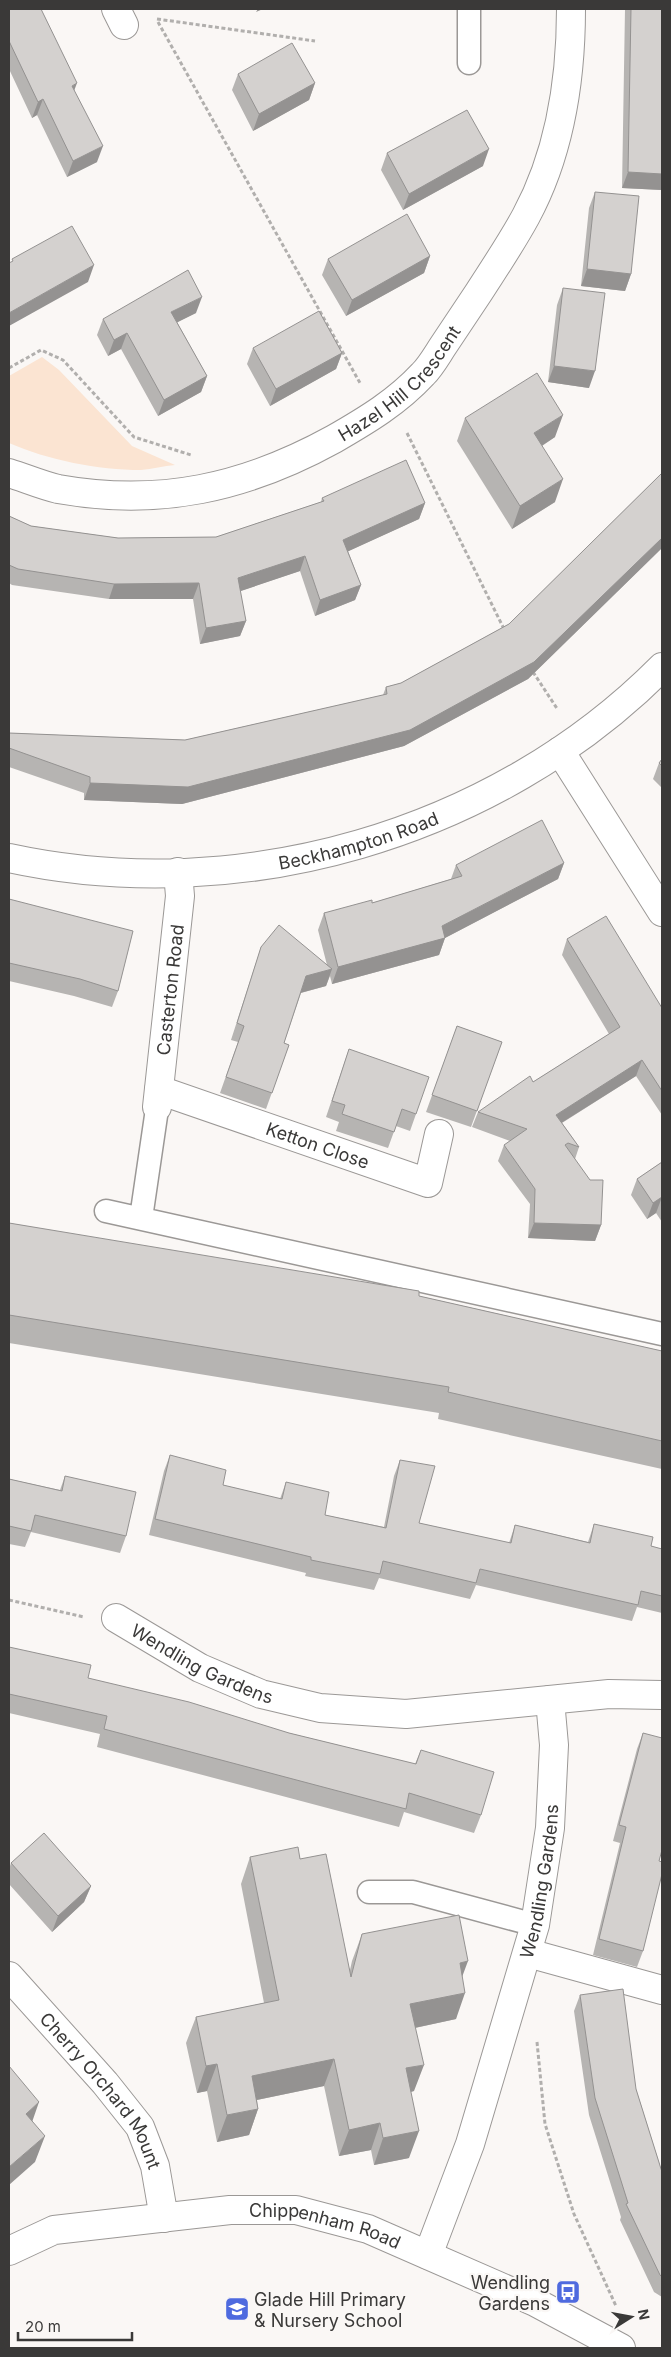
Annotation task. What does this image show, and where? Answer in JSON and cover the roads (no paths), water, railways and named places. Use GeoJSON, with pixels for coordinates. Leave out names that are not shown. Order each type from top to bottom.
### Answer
{"type":"FeatureCollection","features":[{"type":"Feature","properties":{"kind":"street","name":"Hazel Hill Crescent"},"geometry":{"type":"LineString","coordinates":[[9,473],[55,488],[99,495],[143,496],[210,488],[255,476],[303,456],[385,408],[425,373],[499,262],[527,216],[545,175],[567,92],[571,9]]}},
{"type":"Feature","properties":{"kind":"street","name":"Beckhampton Road"},"geometry":{"type":"LineString","coordinates":[[9,858],[54,868],[178,872],[237,869],[326,855],[417,825],[482,796],[568,745],[643,686],[662,666]]}},
{"type":"Feature","properties":{"kind":"street"},"geometry":{"type":"LineString","coordinates":[[568,745],[662,912]]}},
{"type":"Feature","properties":{"kind":"street","name":"Casterton Road"},"geometry":{"type":"LineString","coordinates":[[158,1099],[179,904],[178,872]]}},
{"type":"Feature","properties":{"kind":"street","name":"Ketton Close"},"geometry":{"type":"LineString","coordinates":[[158,1099],[428,1183],[440,1134]]}},
{"type":"Feature","properties":{"kind":"street","name":"Wendling Gardens"},"geometry":{"type":"LineString","coordinates":[[116,1618],[200,1668],[261,1694],[320,1708],[406,1714],[609,1694],[662,1695]]}},
{"type":"Feature","properties":{"kind":"street","name":"Wendling Gardens"},"geometry":{"type":"LineString","coordinates":[[428,2255],[470,2144],[535,1925],[550,1828],[554,1745],[550,1700]]}},
{"type":"Feature","properties":{"kind":"street"},"geometry":{"type":"LineString","coordinates":[[528,1953],[662,1990]]}},
{"type":"Feature","properties":{"kind":"street","name":"Cherry Orchard Mount"},"geometry":{"type":"LineString","coordinates":[[9,1976],[105,2083],[140,2127],[154,2166],[164,2218]]}},
{"type":"Feature","properties":{"kind":"street","name":"Chippenham Road"},"geometry":{"type":"LineString","coordinates":[[9,2251],[54,2230],[230,2210],[296,2210],[368,2229],[535,2302],[622,2348]]}},
{"type":"Feature","properties":{"kind":"lane"},"geometry":{"type":"LineString","coordinates":[[469,63],[470,9]]}},
{"type":"Feature","properties":{"kind":"lane"},"geometry":{"type":"LineString","coordinates":[[141,1218],[158,1099]]}},
{"type":"Feature","properties":{"kind":"lane"},"geometry":{"type":"LineString","coordinates":[[106,1210],[662,1334]]}},
{"type":"Feature","properties":{"kind":"lane"},"geometry":{"type":"LineString","coordinates":[[369,1892],[414,1892],[535,1925]]}},
{"type":"Feature","properties":{"kind":"place","name":"Wendling Gardens"},"geometry":{"type":"Point","coordinates":[568,2292]}},
{"type":"Feature","properties":{"kind":"place","name":"Glade Hill Primary & Nursery School"},"geometry":{"type":"Point","coordinates":[237,2309]}}]}
